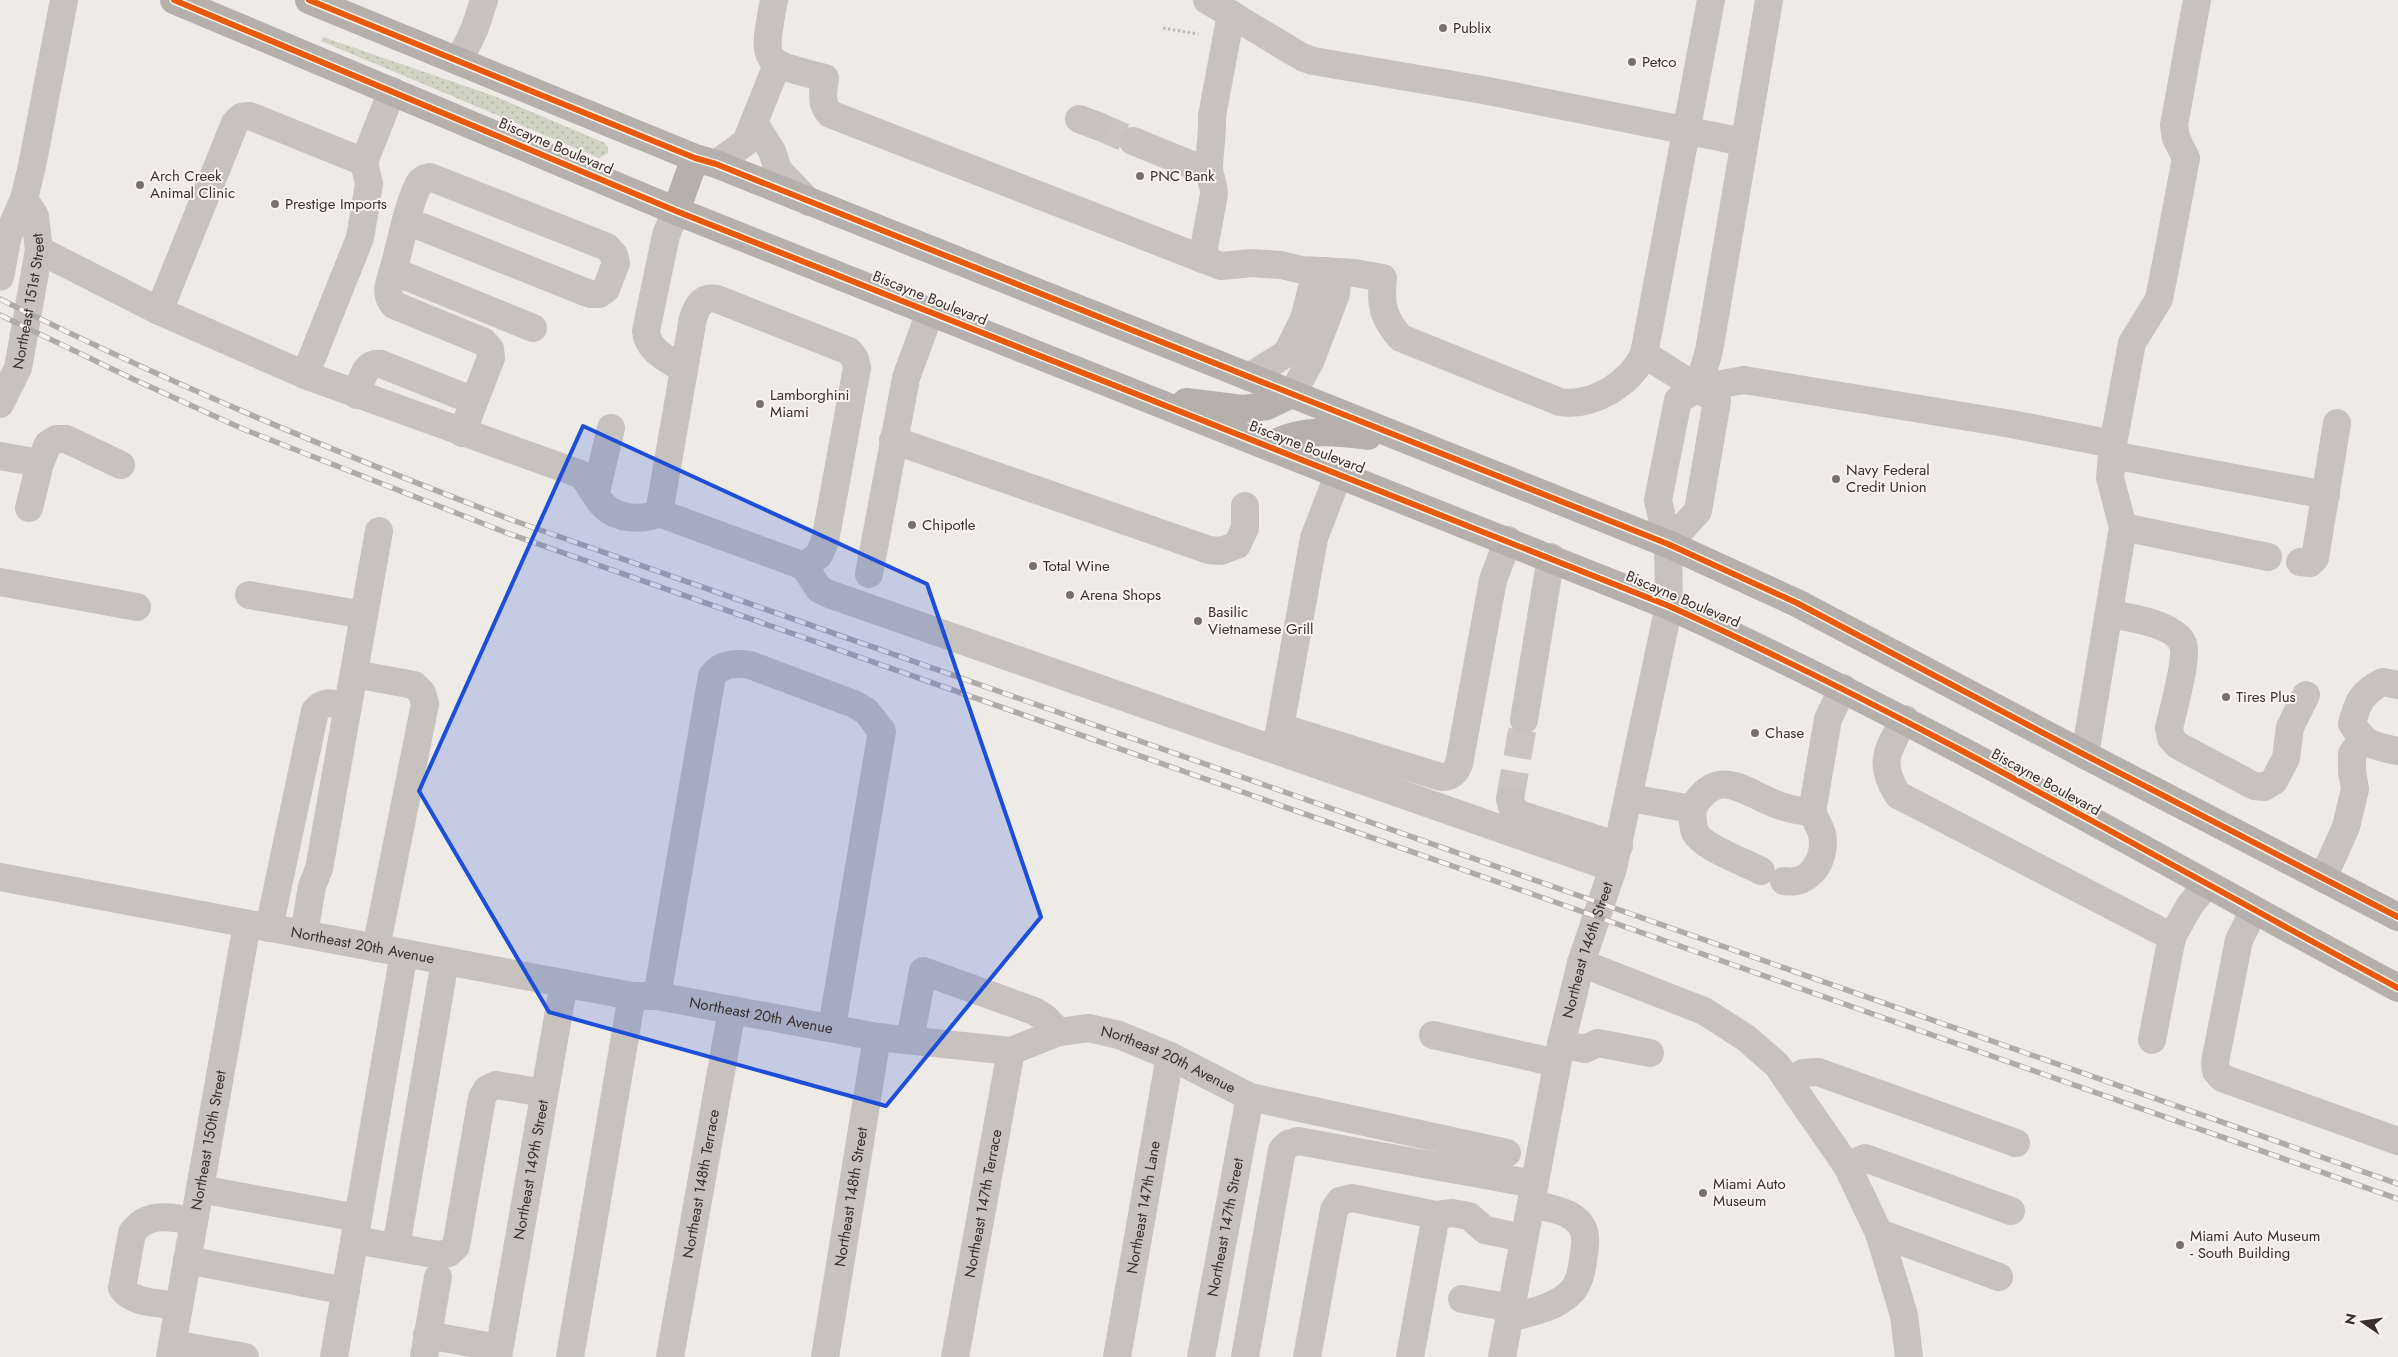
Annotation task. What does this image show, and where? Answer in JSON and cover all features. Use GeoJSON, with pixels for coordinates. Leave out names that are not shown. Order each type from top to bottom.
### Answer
{"type":"FeatureCollection","features":[{"type":"Feature","properties":{"kind":"main road","name":"Biscayne Boulevard"},"geometry":{"type":"LineString","coordinates":[[174,0],[392,90],[676,211],[1508,540],[1669,606],[1769,651],[1905,719],[2398,988]]}},
{"type":"Feature","properties":{"kind":"main road"},"geometry":{"type":"LineString","coordinates":[[309,0],[705,161],[1668,544],[1805,607],[2398,917]]}},
{"type":"Feature","properties":{"kind":"main road"},"geometry":{"type":"LineString","coordinates":[[676,211],[705,161]]}},
{"type":"Feature","properties":{"kind":"main road"},"geometry":{"type":"LineString","coordinates":[[1150,398],[1243,409],[1267,406],[1292,394]]}},
{"type":"Feature","properties":{"kind":"main road"},"geometry":{"type":"LineString","coordinates":[[1269,446],[1294,435],[1331,430],[1412,442]]}},
{"type":"Feature","properties":{"kind":"street","name":"Northeast 151st Street"},"geometry":{"type":"LineString","coordinates":[[0,277],[4,233],[24,199],[42,121],[64,0]]}},
{"type":"Feature","properties":{"kind":"street"},"geometry":{"type":"LineString","coordinates":[[459,62],[475,28],[484,0]]}},
{"type":"Feature","properties":{"kind":"street"},"geometry":{"type":"LineString","coordinates":[[774,0],[766,44],[770,56],[777,66],[825,78],[822,100],[830,114],[1221,266],[1252,263],[1383,278],[1380,297],[1384,315],[1401,338],[1560,402],[1575,404],[1590,401],[1637,370],[1644,354],[1711,0]]}},
{"type":"Feature","properties":{"kind":"street"},"geometry":{"type":"LineString","coordinates":[[1206,0],[1302,57],[1313,61],[1483,90],[1744,142]]}},
{"type":"Feature","properties":{"kind":"street"},"geometry":{"type":"LineString","coordinates":[[1698,388],[1709,351],[1769,0]]}},
{"type":"Feature","properties":{"kind":"street"},"geometry":{"type":"LineString","coordinates":[[2085,755],[2123,527],[2110,478],[2112,450],[2132,343],[2158,299],[2170,243],[2186,158],[2176,138],[2174,125],[2197,0]]}},
{"type":"Feature","properties":{"kind":"street"},"geometry":{"type":"LineString","coordinates":[[1202,259],[1214,194],[1214,186],[1209,172],[1213,133],[1212,116],[1231,14]]}},
{"type":"Feature","properties":{"kind":"street"},"geometry":{"type":"LineString","coordinates":[[705,161],[746,142],[777,66]]}},
{"type":"Feature","properties":{"kind":"street"},"geometry":{"type":"LineString","coordinates":[[306,375],[360,238],[370,184],[364,162],[392,90]]}},
{"type":"Feature","properties":{"kind":"street"},"geometry":{"type":"LineString","coordinates":[[159,311],[235,122],[241,117],[250,116],[364,162]]}},
{"type":"Feature","properties":{"kind":"street"},"geometry":{"type":"LineString","coordinates":[[754,123],[772,151],[778,170],[809,202]]}},
{"type":"Feature","properties":{"kind":"street"},"geometry":{"type":"LineString","coordinates":[[1133,141],[1209,172]]}},
{"type":"Feature","properties":{"kind":"street"},"geometry":{"type":"LineString","coordinates":[[407,221],[590,294],[598,294],[606,289],[616,263],[614,255],[606,247],[430,177],[424,178],[418,185],[407,221],[392,271],[387,293],[388,300],[394,305],[484,342],[490,349],[491,358],[462,433]]}},
{"type":"Feature","properties":{"kind":"street","name":"Northeast 151st Street"},"geometry":{"type":"LineString","coordinates":[[0,404],[18,368],[39,250],[35,216],[24,199]]}},
{"type":"Feature","properties":{"kind":"street"},"geometry":{"type":"LineString","coordinates":[[676,211],[666,235],[646,331],[647,341],[652,348],[684,370]]}},
{"type":"Feature","properties":{"kind":"street"},"geometry":{"type":"LineString","coordinates":[[39,250],[159,311],[306,375],[462,433],[580,474],[610,512],[639,519],[649,518],[659,513],[804,566],[819,589],[829,594],[1278,739],[1616,857]]}},
{"type":"Feature","properties":{"kind":"street"},"geometry":{"type":"LineString","coordinates":[[392,271],[533,328]]}},
{"type":"Feature","properties":{"kind":"street"},"geometry":{"type":"LineString","coordinates":[[1249,377],[1287,353],[1304,319],[1314,280],[1326,271]]}},
{"type":"Feature","properties":{"kind":"street"},"geometry":{"type":"LineString","coordinates":[[1292,394],[1310,362],[1336,294],[1337,283],[1326,271]]}},
{"type":"Feature","properties":{"kind":"street"},"geometry":{"type":"LineString","coordinates":[[659,513],[697,307],[709,297],[849,351],[855,359],[857,368],[825,541],[819,555],[804,566]]}},
{"type":"Feature","properties":{"kind":"street"},"geometry":{"type":"LineString","coordinates":[[869,574],[906,378],[930,312]]}},
{"type":"Feature","properties":{"kind":"street"},"geometry":{"type":"LineString","coordinates":[[1644,354],[1717,402],[1698,511],[1668,544]]}},
{"type":"Feature","properties":{"kind":"street"},"geometry":{"type":"LineString","coordinates":[[357,395],[366,368],[374,363],[381,364],[459,395]]}},
{"type":"Feature","properties":{"kind":"street"},"geometry":{"type":"LineString","coordinates":[[1698,388],[1744,380],[2011,424],[2112,450],[2326,495]]}},
{"type":"Feature","properties":{"kind":"street","name":"Northeast 146th Street"},"geometry":{"type":"LineString","coordinates":[[1509,1355],[1510,1313],[1559,1054],[1581,963],[1616,857],[1630,798],[1669,606],[1668,544],[1658,500],[1678,400],[1698,388]]}},
{"type":"Feature","properties":{"kind":"street"},"geometry":{"type":"LineString","coordinates":[[2300,562],[2310,563],[2315,558],[2337,423]]}},
{"type":"Feature","properties":{"kind":"street"},"geometry":{"type":"LineString","coordinates":[[596,492],[611,428]]}},
{"type":"Feature","properties":{"kind":"street"},"geometry":{"type":"LineString","coordinates":[[30,508],[40,463],[48,444],[56,440],[66,439],[121,465]]}},
{"type":"Feature","properties":{"kind":"street"},"geometry":{"type":"LineString","coordinates":[[893,440],[1209,550],[1221,551],[1237,545],[1245,528],[1245,506]]}},
{"type":"Feature","properties":{"kind":"street"},"geometry":{"type":"LineString","coordinates":[[0,456],[40,463]]}},
{"type":"Feature","properties":{"kind":"street"},"geometry":{"type":"LineString","coordinates":[[1278,739],[1314,538],[1339,473]]}},
{"type":"Feature","properties":{"kind":"street"},"geometry":{"type":"LineString","coordinates":[[2123,527],[2268,557]]}},
{"type":"Feature","properties":{"kind":"street"},"geometry":{"type":"LineString","coordinates":[[304,934],[312,886],[319,869],[379,531]]}},
{"type":"Feature","properties":{"kind":"street"},"geometry":{"type":"LineString","coordinates":[[1278,739],[1441,777],[1449,777],[1456,772],[1493,580],[1508,540]]}},
{"type":"Feature","properties":{"kind":"street"},"geometry":{"type":"LineString","coordinates":[[1524,720],[1551,558]]}},
{"type":"Feature","properties":{"kind":"street"},"geometry":{"type":"LineString","coordinates":[[0,582],[137,607]]}},
{"type":"Feature","properties":{"kind":"street"},"geometry":{"type":"LineString","coordinates":[[249,595],[364,615]]}},
{"type":"Feature","properties":{"kind":"street"},"geometry":{"type":"LineString","coordinates":[[2109,614],[2155,624],[2172,632],[2182,643],[2184,657],[2169,728],[2171,738],[2177,745],[2254,786],[2264,787],[2274,781],[2286,758],[2290,740],[2290,727],[2306,695]]}},
{"type":"Feature","properties":{"kind":"street"},"geometry":{"type":"LineString","coordinates":[[570,1357],[712,676],[717,669],[724,666],[739,663],[750,665],[854,704],[866,711],[882,731],[832,1027]]}},
{"type":"Feature","properties":{"kind":"street"},"geometry":{"type":"LineString","coordinates":[[354,674],[414,685],[422,693],[425,704],[376,948]]}},
{"type":"Feature","properties":{"kind":"street"},"geometry":{"type":"LineString","coordinates":[[2398,685],[2383,682],[2364,694],[2357,704],[2352,724],[2362,740],[2371,745],[2398,751]]}},
{"type":"Feature","properties":{"kind":"street"},"geometry":{"type":"LineString","coordinates":[[1812,812],[1794,810],[1777,805],[1734,784],[1721,784],[1710,788],[1701,794],[1692,809],[1693,824],[1703,842],[1773,876],[1797,882],[1807,878],[1820,860],[1823,845],[1822,833],[1812,812],[1828,720],[1843,688]]}},
{"type":"Feature","properties":{"kind":"street","name":"Northeast 150th Street"},"geometry":{"type":"LineString","coordinates":[[172,1350],[200,1189],[258,926],[315,711],[319,705],[327,702],[348,706]]}},
{"type":"Feature","properties":{"kind":"street"},"geometry":{"type":"LineString","coordinates":[[1905,719],[1888,750],[1885,762],[1892,785],[1898,795],[2172,937]]}},
{"type":"Feature","properties":{"kind":"street"},"geometry":{"type":"LineString","coordinates":[[2323,878],[2346,827],[2355,789],[2352,772],[2352,754],[2362,740]]}},
{"type":"Feature","properties":{"kind":"street"},"geometry":{"type":"LineString","coordinates":[[1630,798],[1692,809]]}},
{"type":"Feature","properties":{"kind":"street"},"geometry":{"type":"LineString","coordinates":[[1510,799],[1512,807],[1519,814],[1616,857]]}},
{"type":"Feature","properties":{"kind":"street","name":"Northeast 20th Avenue"},"geometry":{"type":"LineString","coordinates":[[0,877],[564,983],[832,1027],[877,1037],[1011,1051],[1059,1032],[1089,1028],[1119,1035],[1170,1056],[1250,1097],[1507,1153]]}},
{"type":"Feature","properties":{"kind":"street"},"geometry":{"type":"LineString","coordinates":[[2152,1040],[2172,937],[2190,905],[2208,884]]}},
{"type":"Feature","properties":{"kind":"street"},"geometry":{"type":"LineString","coordinates":[[2254,910],[2239,940],[2215,1062],[2216,1071],[2222,1078],[2398,1141]]}},
{"type":"Feature","properties":{"kind":"street"},"geometry":{"type":"LineString","coordinates":[[334,1357],[404,953]]}},
{"type":"Feature","properties":{"kind":"street"},"geometry":{"type":"LineString","coordinates":[[396,1247],[445,961]]}},
{"type":"Feature","properties":{"kind":"street"},"geometry":{"type":"LineString","coordinates":[[1581,963],[1704,1010],[1746,1038],[1777,1065],[1847,1166],[1879,1233],[1904,1315],[1909,1357]]}},
{"type":"Feature","properties":{"kind":"street"},"geometry":{"type":"LineString","coordinates":[[910,1040],[923,971],[1034,1011],[1044,1016],[1059,1032]]}},
{"type":"Feature","properties":{"kind":"street","name":"Northeast 149th Street"},"geometry":{"type":"LineString","coordinates":[[498,1352],[564,983]]}},
{"type":"Feature","properties":{"kind":"street","name":"Northeast 148th Terrace"},"geometry":{"type":"LineString","coordinates":[[670,1357],[732,1010]]}},
{"type":"Feature","properties":{"kind":"street"},"geometry":{"type":"LineString","coordinates":[[1432,1035],[1559,1054],[1585,1049],[1598,1043],[1650,1053]]}},
{"type":"Feature","properties":{"kind":"street","name":"Northeast 148th Street"},"geometry":{"type":"LineString","coordinates":[[825,1357],[877,1037]]}},
{"type":"Feature","properties":{"kind":"street","name":"Northeast 147th Terrace"},"geometry":{"type":"LineString","coordinates":[[955,1357],[1011,1051]]}},
{"type":"Feature","properties":{"kind":"street","name":"Northeast 147th Lane"},"geometry":{"type":"LineString","coordinates":[[1117,1357],[1170,1056]]}},
{"type":"Feature","properties":{"kind":"street"},"geometry":{"type":"LineString","coordinates":[[1788,1081],[1803,1073],[1818,1072],[2016,1143]]}},
{"type":"Feature","properties":{"kind":"street"},"geometry":{"type":"LineString","coordinates":[[200,1189],[356,1229],[396,1247],[439,1255],[448,1253],[456,1246],[482,1098],[487,1089],[496,1085],[544,1093]]}},
{"type":"Feature","properties":{"kind":"street","name":"Northeast 147th Street"},"geometry":{"type":"LineString","coordinates":[[1201,1357],[1250,1097]]}},
{"type":"Feature","properties":{"kind":"street"},"geometry":{"type":"LineString","coordinates":[[1246,1357],[1282,1150],[1288,1144],[1298,1141],[1532,1194],[1580,1223],[1586,1236],[1582,1267],[1575,1289],[1568,1296],[1552,1306],[1510,1313],[1462,1299]]}},
{"type":"Feature","properties":{"kind":"street"},"geometry":{"type":"LineString","coordinates":[[1847,1166],[1865,1158],[2011,1211]]}},
{"type":"Feature","properties":{"kind":"street"},"geometry":{"type":"LineString","coordinates":[[1307,1357],[1334,1210],[1340,1201],[1352,1198],[1436,1214],[1452,1213],[1469,1216],[1485,1230],[1524,1238]]}},
{"type":"Feature","properties":{"kind":"street"},"geometry":{"type":"LineString","coordinates":[[1410,1357],[1436,1214]]}},
{"type":"Feature","properties":{"kind":"street"},"geometry":{"type":"LineString","coordinates":[[179,1306],[132,1298],[122,1288],[132,1233],[137,1225],[164,1215],[194,1221]]}},
{"type":"Feature","properties":{"kind":"street"},"geometry":{"type":"LineString","coordinates":[[1879,1233],[1999,1277]]}},
{"type":"Feature","properties":{"kind":"street"},"geometry":{"type":"LineString","coordinates":[[187,1260],[346,1291]]}},
{"type":"Feature","properties":{"kind":"street"},"geometry":{"type":"LineString","coordinates":[[438,1277],[426,1346],[498,1352]]}},
{"type":"Feature","properties":{"kind":"street"},"geometry":{"type":"LineString","coordinates":[[172,1350],[246,1357]]}},
{"type":"Feature","properties":{"kind":"path"},"geometry":{"type":"LineString","coordinates":[[1163,28],[1198,34]]}},
{"type":"Feature","properties":{"kind":"highlighted area"},"geometry":{"type":"Polygon","coordinates":[[[583,426],[927,584],[1041,917],[886,1106],[549,1012],[419,791],[583,426]]]}},
{"type":"Feature","properties":{"kind":"green space"},"geometry":{"type":"Polygon","coordinates":[[[323,37],[494,96],[605,143],[608,153],[599,158],[321,41],[323,37]]]}},
{"type":"Feature","properties":{"kind":"tunnel"},"geometry":{"type":"LineString","coordinates":[[1098,126],[1133,141]]}},
{"type":"Feature","properties":{"kind":"tunnel"},"geometry":{"type":"LineString","coordinates":[[1510,799],[1524,720]]}},
{"type":"Feature","properties":{"kind":"railway"},"geometry":{"type":"LineString","coordinates":[[0,299],[126,360],[253,416],[512,520],[2398,1184]]}},
{"type":"Feature","properties":{"kind":"railway"},"geometry":{"type":"LineString","coordinates":[[0,315],[243,429],[507,533],[2398,1199]]}},
{"type":"Feature","properties":{"kind":"cycle path"},"geometry":{"type":"LineString","coordinates":[[174,0],[676,211],[1669,606],[1854,695],[1946,742],[2398,988]]}},
{"type":"Feature","properties":{"kind":"cycle path"},"geometry":{"type":"LineString","coordinates":[[309,0],[695,158],[716,164],[1668,544],[1797,603],[2398,917]]}},
{"type":"Feature","properties":{"kind":"place","name":"Publix"},"geometry":{"type":"Point","coordinates":[1443,28]}},
{"type":"Feature","properties":{"kind":"place","name":"Petco"},"geometry":{"type":"Point","coordinates":[1632,62]}},
{"type":"Feature","properties":{"kind":"place","name":"PNC Bank"},"geometry":{"type":"Point","coordinates":[1140,176]}},
{"type":"Feature","properties":{"kind":"place","name":"Arch Creek Animal Clinic"},"geometry":{"type":"Point","coordinates":[140,185]}},
{"type":"Feature","properties":{"kind":"place","name":"Prestige Imports"},"geometry":{"type":"Point","coordinates":[275,204]}},
{"type":"Feature","properties":{"kind":"place","name":"Lamborghini Miami"},"geometry":{"type":"Point","coordinates":[760,404]}},
{"type":"Feature","properties":{"kind":"place","name":"Navy Federal Credit Union"},"geometry":{"type":"Point","coordinates":[1836,479]}},
{"type":"Feature","properties":{"kind":"place","name":"Chipotle"},"geometry":{"type":"Point","coordinates":[912,525]}},
{"type":"Feature","properties":{"kind":"place","name":"Total Wine"},"geometry":{"type":"Point","coordinates":[1033,566]}},
{"type":"Feature","properties":{"kind":"place","name":"Arena Shops"},"geometry":{"type":"Point","coordinates":[1070,595]}},
{"type":"Feature","properties":{"kind":"place","name":"Basilic Vietnamese Grill"},"geometry":{"type":"Point","coordinates":[1198,621]}},
{"type":"Feature","properties":{"kind":"place","name":"Tires Plus"},"geometry":{"type":"Point","coordinates":[2226,697]}},
{"type":"Feature","properties":{"kind":"place","name":"Chase"},"geometry":{"type":"Point","coordinates":[1755,733]}},
{"type":"Feature","properties":{"kind":"place","name":"Miami Auto Museum"},"geometry":{"type":"Point","coordinates":[1703,1193]}},
{"type":"Feature","properties":{"kind":"place","name":"Miami Auto Museum - South Building"},"geometry":{"type":"Point","coordinates":[2180,1245]}}]}
